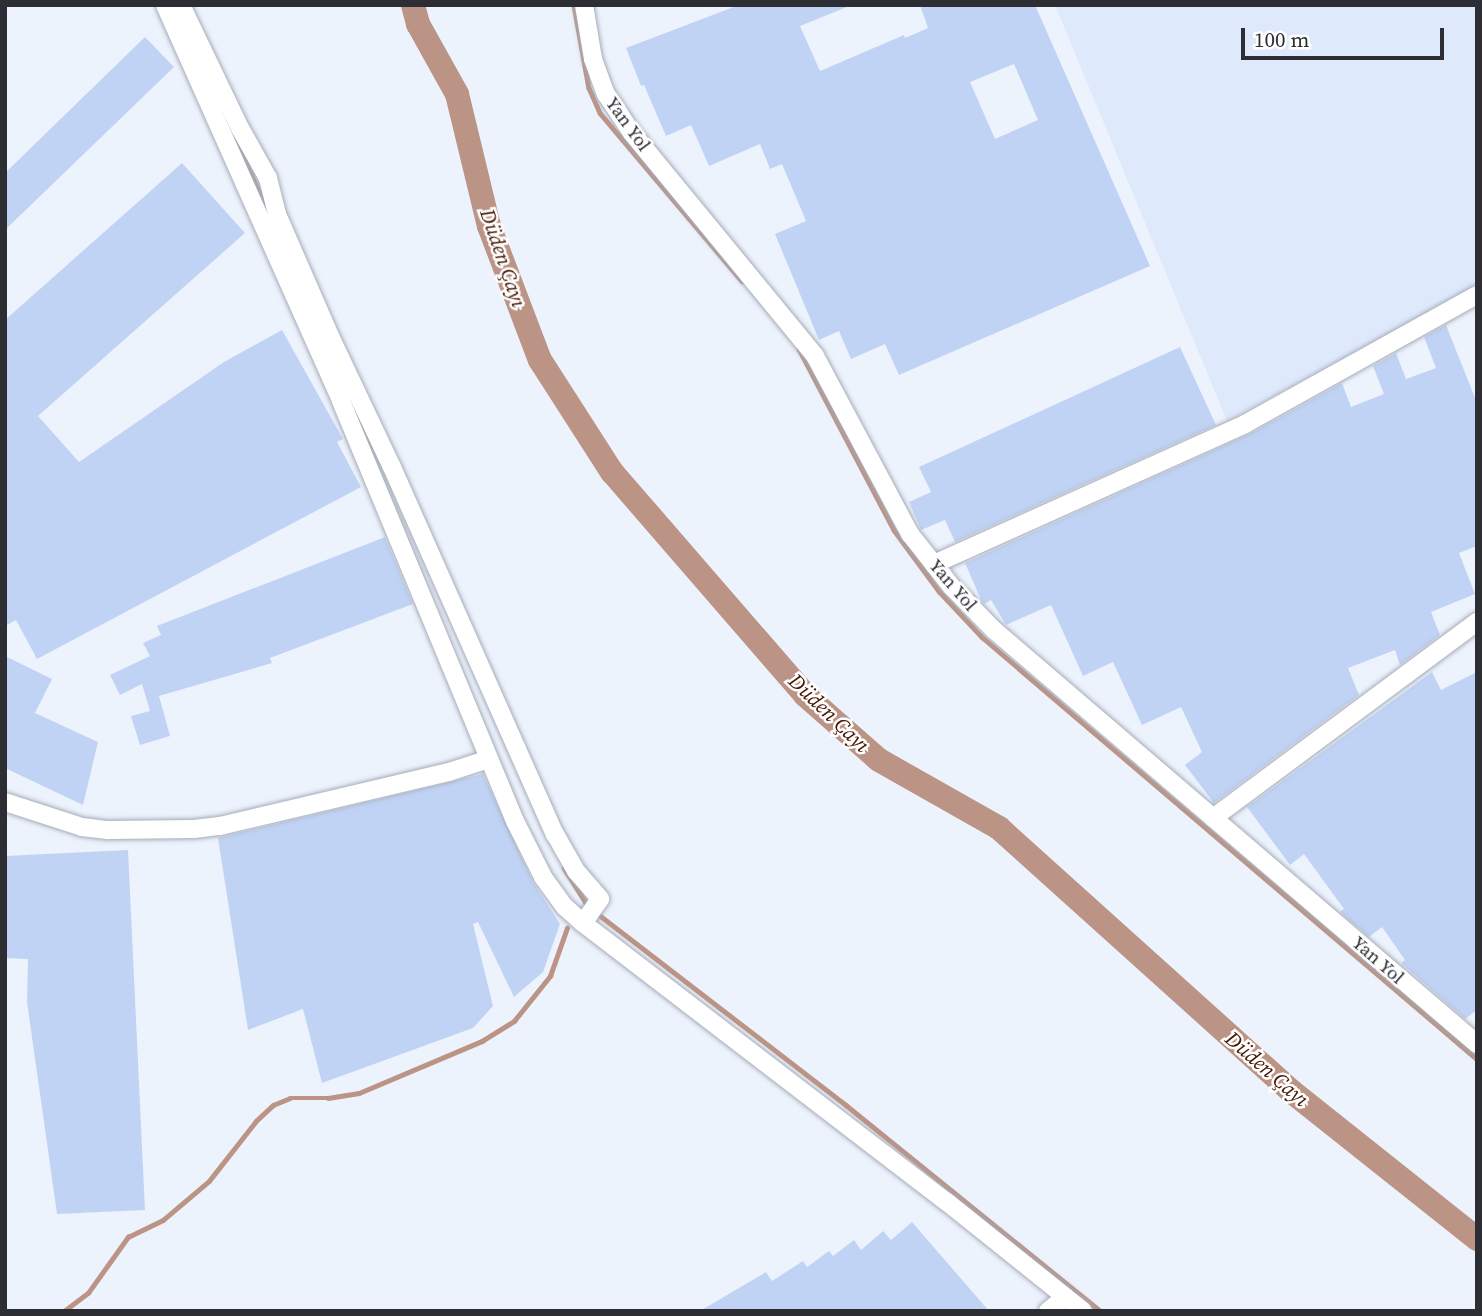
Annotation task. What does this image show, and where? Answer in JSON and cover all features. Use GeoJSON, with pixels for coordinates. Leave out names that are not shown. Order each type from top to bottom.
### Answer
{"type":"FeatureCollection","features":[{"type":"Feature","properties":{"kind":"street"},"geometry":{"type":"LineString","coordinates":[[165,5],[555,834],[576,871],[600,899],[583,923]]}},
{"type":"Feature","properties":{"kind":"street"},"geometry":{"type":"LineString","coordinates":[[181,5],[240,128],[268,178],[299,286],[489,759],[515,821],[543,877],[565,906],[583,923],[1083,1311]]}},
{"type":"Feature","properties":{"kind":"street","name":"Yan Yol"},"geometry":{"type":"LineString","coordinates":[[584,5],[593,60],[606,94],[632,133],[815,356],[910,534],[934,564],[994,630],[1477,1044]]}},
{"type":"Feature","properties":{"kind":"street"},"geometry":{"type":"LineString","coordinates":[[934,564],[1245,424],[1477,295]]}},
{"type":"Feature","properties":{"kind":"street"},"geometry":{"type":"LineString","coordinates":[[1213,818],[1477,622]]}},
{"type":"Feature","properties":{"kind":"street"},"geometry":{"type":"LineString","coordinates":[[5,802],[82,827],[108,830],[194,829],[220,826],[449,772],[489,759]]}},
{"type":"Feature","properties":{"kind":"street"},"geometry":{"type":"LineString","coordinates":[[1048,1311],[1066,1297]]}},
{"type":"Feature","properties":{"kind":"shaded area"},"geometry":{"type":"Polygon","coordinates":[[[1055,5],[1477,5],[1477,286],[1227,421],[1055,5]]]}},
{"type":"Feature","properties":{"kind":"building"},"geometry":{"type":"Polygon","coordinates":[[[739,5],[852,5],[800,26],[820,71],[904,35],[905,38],[928,28],[920,5],[1035,5],[1150,266],[899,375],[885,344],[851,359],[839,331],[819,340],[775,234],[806,221],[782,164],[770,169],[760,144],[709,166],[691,125],[666,136],[626,48],[739,5]],[[1014,64],[970,82],[995,139],[1038,120],[1014,64]]]}},
{"type":"Feature","properties":{"kind":"building"},"geometry":{"type":"Polygon","coordinates":[[[145,37],[174,67],[5,230],[5,173],[145,37]]]}},
{"type":"Feature","properties":{"kind":"building"},"geometry":{"type":"Polygon","coordinates":[[[182,163],[245,233],[38,416],[79,462],[224,362],[282,330],[343,439],[337,442],[361,487],[37,659],[16,620],[5,626],[5,320],[182,163]]]}},
{"type":"Feature","properties":{"kind":"building"},"geometry":{"type":"Polygon","coordinates":[[[1446,325],[1477,403],[1477,546],[1459,553],[1475,594],[1431,612],[1440,635],[1400,665],[1395,650],[1348,668],[1359,695],[1214,803],[1185,765],[1202,752],[1181,707],[1142,725],[1113,662],[1083,676],[1051,605],[1006,625],[991,600],[984,604],[981,600],[965,563],[1250,434],[1342,383],[1351,407],[1384,394],[1373,366],[1396,353],[1406,379],[1436,368],[1424,337],[1446,325]]]}},
{"type":"Feature","properties":{"kind":"building"},"geometry":{"type":"Polygon","coordinates":[[[1180,347],[1216,425],[955,542],[945,520],[921,530],[909,502],[931,492],[919,467],[1180,347]]]}},
{"type":"Feature","properties":{"kind":"building"},"geometry":{"type":"Polygon","coordinates":[[[385,537],[413,604],[270,658],[272,663],[159,696],[170,736],[140,745],[131,716],[150,711],[142,684],[120,695],[110,675],[150,656],[143,643],[161,635],[157,626],[385,537]]]}},
{"type":"Feature","properties":{"kind":"building"},"geometry":{"type":"Polygon","coordinates":[[[5,656],[52,679],[35,713],[98,742],[83,805],[5,768],[5,656]]]}},
{"type":"Feature","properties":{"kind":"building"},"geometry":{"type":"Polygon","coordinates":[[[1432,672],[1441,690],[1477,672],[1477,1010],[1465,1019],[1401,963],[1405,960],[1382,927],[1369,937],[1340,912],[1344,909],[1304,854],[1290,865],[1247,807],[1432,672]]]}},
{"type":"Feature","properties":{"kind":"building"},"geometry":{"type":"Polygon","coordinates":[[[483,774],[533,882],[560,924],[543,972],[514,997],[478,922],[473,924],[493,1006],[473,1028],[322,1083],[303,1009],[248,1030],[218,838],[483,774]]]}},
{"type":"Feature","properties":{"kind":"building"},"geometry":{"type":"Polygon","coordinates":[[[128,850],[145,1210],[57,1214],[27,1002],[28,959],[5,958],[5,856],[128,850]]]}},
{"type":"Feature","properties":{"kind":"building"},"geometry":{"type":"Polygon","coordinates":[[[912,1222],[989,1311],[700,1311],[766,1272],[772,1281],[803,1261],[807,1267],[829,1251],[833,1256],[854,1240],[861,1250],[883,1231],[891,1240],[912,1222]]]}},
{"type":"Feature","properties":{"kind":"waterway","name":"Düden Çayı"},"geometry":{"type":"LineString","coordinates":[[413,5],[418,24],[457,94],[489,226],[540,360],[612,472],[805,695],[879,760],[999,828],[1291,1091],[1477,1239]]}},
{"type":"Feature","properties":{"kind":"waterway"},"geometry":{"type":"LineString","coordinates":[[574,5],[589,88],[600,113],[742,281]]}},
{"type":"Feature","properties":{"kind":"waterway"},"geometry":{"type":"LineString","coordinates":[[232,131],[268,212]]}},
{"type":"Feature","properties":{"kind":"waterway"},"geometry":{"type":"LineString","coordinates":[[799,349],[894,530],[939,591],[982,637],[1477,1059]]}},
{"type":"Feature","properties":{"kind":"waterway"},"geometry":{"type":"LineString","coordinates":[[564,868],[588,906]]}},
{"type":"Feature","properties":{"kind":"waterway"},"geometry":{"type":"LineString","coordinates":[[598,914],[846,1105],[1100,1311]]}},
{"type":"Feature","properties":{"kind":"waterway"},"geometry":{"type":"LineString","coordinates":[[64,1311],[88,1293],[128,1237],[163,1220],[209,1181],[256,1121],[273,1105],[290,1098],[328,1098],[359,1093],[482,1041],[514,1021],[550,976],[567,928]]}}]}
